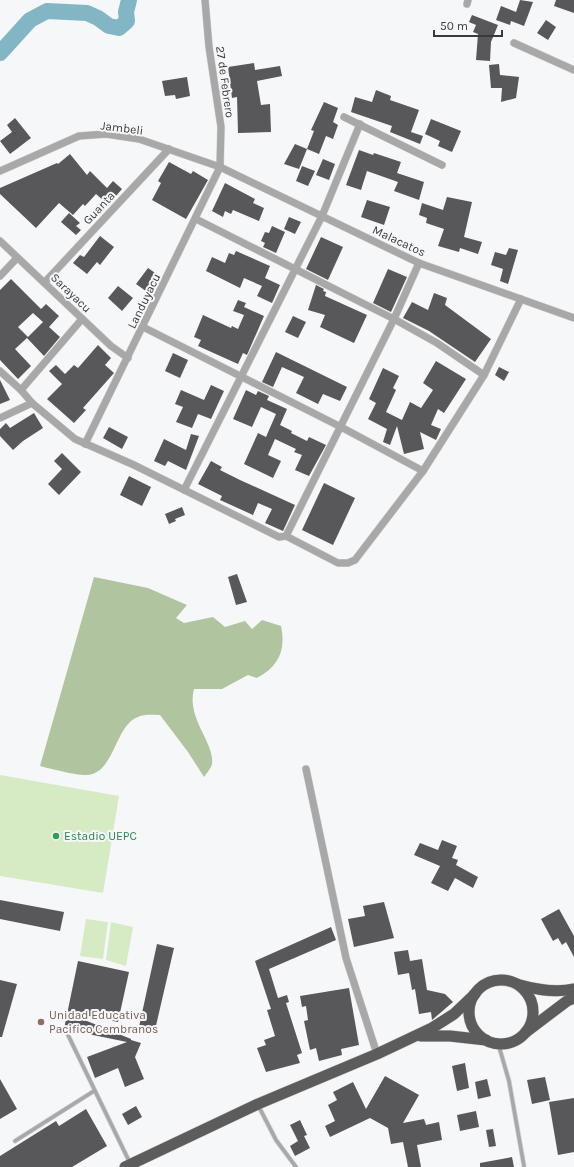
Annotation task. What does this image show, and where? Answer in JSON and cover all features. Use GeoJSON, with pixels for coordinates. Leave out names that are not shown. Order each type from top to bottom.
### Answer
{"type":"FeatureCollection","features":[{"type":"Feature","properties":{"kind":"highway"},"geometry":{"type":"LineString","coordinates":[[128,1166],[258,1104],[377,1054],[432,1028],[454,1014],[484,985],[497,980],[540,990],[562,991],[574,989]]}},
{"type":"Feature","properties":{"kind":"highway"},"geometry":{"type":"LineString","coordinates":[[516,984],[526,992],[532,1004],[530,1024],[523,1034]]}},
{"type":"Feature","properties":{"kind":"highway"},"geometry":{"type":"LineString","coordinates":[[475,994],[470,1006],[470,1019],[476,1031],[486,1040]]}},
{"type":"Feature","properties":{"kind":"highway"},"geometry":{"type":"LineString","coordinates":[[412,1037],[435,1035],[486,1040],[498,1043],[511,1042],[567,1001],[574,998]]}},
{"type":"Feature","properties":{"kind":"street","name":"27 de Febrero"},"geometry":{"type":"LineString","coordinates":[[205,0],[209,47],[221,127],[220,167]]}},
{"type":"Feature","properties":{"kind":"street"},"geometry":{"type":"LineString","coordinates":[[514,43],[574,70]]}},
{"type":"Feature","properties":{"kind":"street"},"geometry":{"type":"LineString","coordinates":[[344,117],[442,165]]}},
{"type":"Feature","properties":{"kind":"street"},"geometry":{"type":"LineString","coordinates":[[184,490],[322,216],[360,124]]}},
{"type":"Feature","properties":{"kind":"street","name":"Jambeli"},"geometry":{"type":"LineString","coordinates":[[0,170],[80,136],[106,134],[139,139],[220,167]]}},
{"type":"Feature","properties":{"kind":"street","name":"Guanta"},"geometry":{"type":"LineString","coordinates":[[45,282],[169,149]]}},
{"type":"Feature","properties":{"kind":"street","name":"Malacatos"},"geometry":{"type":"LineString","coordinates":[[220,167],[419,264],[574,318]]}},
{"type":"Feature","properties":{"kind":"street","name":"Landuyacu"},"geometry":{"type":"LineString","coordinates":[[85,444],[196,219],[220,167]]}},
{"type":"Feature","properties":{"kind":"street"},"geometry":{"type":"LineString","coordinates":[[196,219],[296,268],[394,319],[438,343],[484,375]]}},
{"type":"Feature","properties":{"kind":"street","name":"Sarayacu"},"geometry":{"type":"LineString","coordinates":[[0,242],[45,282],[82,320],[111,346],[128,358]]}},
{"type":"Feature","properties":{"kind":"street"},"geometry":{"type":"LineString","coordinates":[[0,276],[17,258]]}},
{"type":"Feature","properties":{"kind":"street"},"geometry":{"type":"LineString","coordinates":[[286,536],[394,319],[419,264]]}},
{"type":"Feature","properties":{"kind":"street"},"geometry":{"type":"LineString","coordinates":[[0,371],[21,390],[32,403],[75,439],[184,490],[279,537],[286,536],[338,562],[348,563],[355,560],[423,471],[484,375],[521,299]]}},
{"type":"Feature","properties":{"kind":"street"},"geometry":{"type":"LineString","coordinates":[[21,390],[82,320]]}},
{"type":"Feature","properties":{"kind":"street"},"geometry":{"type":"LineString","coordinates":[[143,327],[341,427],[423,471]]}},
{"type":"Feature","properties":{"kind":"street"},"geometry":{"type":"LineString","coordinates":[[0,418],[32,403]]}},
{"type":"Feature","properties":{"kind":"street"},"geometry":{"type":"LineString","coordinates":[[306,769],[346,958],[377,1054]]}},
{"type":"Feature","properties":{"kind":"lane"},"geometry":{"type":"LineString","coordinates":[[68,1035],[128,1166]]}},
{"type":"Feature","properties":{"kind":"lane"},"geometry":{"type":"LineString","coordinates":[[498,1043],[509,1082],[524,1166]]}},
{"type":"Feature","properties":{"kind":"lane"},"geometry":{"type":"LineString","coordinates":[[15,1141],[94,1091]]}},
{"type":"Feature","properties":{"kind":"lane"},"geometry":{"type":"LineString","coordinates":[[258,1104],[276,1140],[296,1167]]}},
{"type":"Feature","properties":{"kind":"green space"},"geometry":{"type":"Polygon","coordinates":[[[94,577],[148,588],[187,605],[176,618],[184,623],[213,617],[225,627],[245,621],[252,629],[262,620],[281,626],[282,643],[279,656],[276,663],[265,673],[257,678],[248,675],[222,689],[194,689],[194,710],[212,756],[212,764],[204,777],[188,752],[160,715],[143,715],[130,722],[124,729],[110,757],[104,766],[97,772],[88,775],[78,774],[40,766],[94,577]]]}},
{"type":"Feature","properties":{"kind":"green space","name":"Estadio UEPC"},"geometry":{"type":"Polygon","coordinates":[[[0,775],[119,796],[103,893],[0,876],[0,775]]]}},
{"type":"Feature","properties":{"kind":"green space"},"geometry":{"type":"Polygon","coordinates":[[[86,919],[108,922],[103,959],[80,956],[86,919]]]}},
{"type":"Feature","properties":{"kind":"green space"},"geometry":{"type":"Polygon","coordinates":[[[111,922],[133,927],[126,966],[106,960],[111,922]]]}},
{"type":"Feature","properties":{"kind":"building"},"geometry":{"type":"Polygon","coordinates":[[[520,0],[533,2],[524,26],[511,21],[510,25],[496,20],[501,6],[516,12],[520,0]]]}},
{"type":"Feature","properties":{"kind":"building"},"geometry":{"type":"Polygon","coordinates":[[[556,0],[574,0],[574,13],[554,6],[556,0]]]}},
{"type":"Feature","properties":{"kind":"building"},"geometry":{"type":"Polygon","coordinates":[[[472,15],[498,25],[491,42],[490,61],[476,60],[478,34],[473,32],[476,25],[469,22],[472,15]]]}},
{"type":"Feature","properties":{"kind":"building"},"geometry":{"type":"Polygon","coordinates":[[[546,20],[556,27],[548,40],[537,33],[546,20]]]}},
{"type":"Feature","properties":{"kind":"building"},"geometry":{"type":"Polygon","coordinates":[[[254,63],[255,70],[280,66],[282,76],[257,81],[261,105],[270,104],[271,132],[238,133],[237,97],[232,98],[228,67],[254,63]]]}},
{"type":"Feature","properties":{"kind":"building"},"geometry":{"type":"Polygon","coordinates":[[[499,64],[500,75],[519,77],[516,98],[501,102],[502,88],[491,88],[489,65],[499,64]]]}},
{"type":"Feature","properties":{"kind":"building"},"geometry":{"type":"Polygon","coordinates":[[[187,77],[190,96],[176,99],[175,95],[165,96],[162,81],[187,77]]]}},
{"type":"Feature","properties":{"kind":"building"},"geometry":{"type":"Polygon","coordinates":[[[376,90],[391,96],[390,100],[419,110],[411,132],[423,136],[420,144],[390,132],[392,126],[351,112],[355,97],[372,102],[376,90]]]}},
{"type":"Feature","properties":{"kind":"building"},"geometry":{"type":"Polygon","coordinates":[[[324,102],[338,108],[333,122],[338,125],[333,139],[326,136],[319,154],[307,149],[314,131],[311,130],[324,102]]]}},
{"type":"Feature","properties":{"kind":"building"},"geometry":{"type":"Polygon","coordinates":[[[15,118],[31,138],[10,154],[0,141],[12,132],[7,125],[15,118]]]}},
{"type":"Feature","properties":{"kind":"building"},"geometry":{"type":"Polygon","coordinates":[[[431,119],[461,131],[452,152],[438,146],[440,141],[425,134],[431,119]]]}},
{"type":"Feature","properties":{"kind":"building"},"geometry":{"type":"Polygon","coordinates":[[[295,144],[307,149],[299,169],[284,164],[295,144]]]}},
{"type":"Feature","properties":{"kind":"building"},"geometry":{"type":"Polygon","coordinates":[[[359,150],[373,155],[374,153],[401,162],[397,173],[424,182],[419,200],[394,191],[398,182],[367,171],[361,190],[346,185],[359,150]]]}},
{"type":"Feature","properties":{"kind":"building"},"geometry":{"type":"Polygon","coordinates":[[[70,154],[87,175],[90,171],[107,188],[113,181],[122,189],[116,196],[113,193],[105,202],[96,194],[85,206],[83,204],[73,215],[59,203],[36,228],[0,194],[0,188],[57,163],[58,164],[70,154]]]}},
{"type":"Feature","properties":{"kind":"building"},"geometry":{"type":"Polygon","coordinates":[[[323,159],[335,164],[329,180],[316,175],[323,159]]]}},
{"type":"Feature","properties":{"kind":"building"},"geometry":{"type":"Polygon","coordinates":[[[169,162],[191,174],[193,171],[208,180],[186,219],[152,200],[161,183],[158,181],[169,162]]]}},
{"type":"Feature","properties":{"kind":"building"},"geometry":{"type":"Polygon","coordinates":[[[302,166],[315,171],[308,186],[296,181],[302,166]]]}},
{"type":"Feature","properties":{"kind":"building"},"geometry":{"type":"Polygon","coordinates":[[[225,183],[255,199],[253,203],[264,208],[259,221],[233,210],[231,214],[225,211],[223,217],[212,211],[225,183]]]}},
{"type":"Feature","properties":{"kind":"building"},"geometry":{"type":"Polygon","coordinates":[[[447,197],[472,202],[464,237],[482,242],[478,254],[460,248],[459,252],[438,246],[444,229],[426,223],[427,218],[419,215],[422,203],[443,210],[447,197]]]}},
{"type":"Feature","properties":{"kind":"building"},"geometry":{"type":"Polygon","coordinates":[[[367,200],[390,207],[384,225],[361,217],[367,200]]]}},
{"type":"Feature","properties":{"kind":"building"},"geometry":{"type":"Polygon","coordinates":[[[69,213],[80,223],[76,226],[81,230],[76,235],[61,222],[69,213]]]}},
{"type":"Feature","properties":{"kind":"building"},"geometry":{"type":"Polygon","coordinates":[[[289,217],[301,222],[295,234],[284,229],[289,217]]]}},
{"type":"Feature","properties":{"kind":"building"},"geometry":{"type":"Polygon","coordinates":[[[272,226],[285,232],[276,253],[263,247],[265,243],[261,241],[265,232],[269,233],[272,226]]]}},
{"type":"Feature","properties":{"kind":"building"},"geometry":{"type":"Polygon","coordinates":[[[100,236],[114,247],[100,265],[97,262],[87,274],[73,263],[80,255],[84,257],[100,236]]]}},
{"type":"Feature","properties":{"kind":"building"},"geometry":{"type":"Polygon","coordinates":[[[321,237],[343,247],[328,280],[306,269],[321,237]]]}},
{"type":"Feature","properties":{"kind":"building"},"geometry":{"type":"Polygon","coordinates":[[[509,248],[518,250],[508,284],[500,281],[503,269],[491,265],[495,252],[506,255],[509,248]]]}},
{"type":"Feature","properties":{"kind":"building"},"geometry":{"type":"Polygon","coordinates":[[[236,251],[270,266],[265,278],[280,285],[272,303],[257,296],[262,286],[244,278],[240,288],[206,271],[212,257],[225,263],[229,253],[234,255],[236,251]]]}},
{"type":"Feature","properties":{"kind":"building"},"geometry":{"type":"Polygon","coordinates":[[[148,268],[161,277],[150,294],[136,284],[148,268]]]}},
{"type":"Feature","properties":{"kind":"building"},"geometry":{"type":"Polygon","coordinates":[[[388,269],[407,277],[391,312],[373,303],[388,269]]]}},
{"type":"Feature","properties":{"kind":"building"},"geometry":{"type":"Polygon","coordinates":[[[11,279],[41,309],[46,304],[59,316],[49,327],[60,337],[44,356],[27,338],[28,337],[15,349],[31,366],[18,379],[0,360],[0,290],[11,279]],[[33,313],[18,327],[28,337],[43,322],[33,313]]]}},
{"type":"Feature","properties":{"kind":"building"},"geometry":{"type":"Polygon","coordinates":[[[316,285],[324,289],[323,291],[326,292],[325,296],[367,315],[354,343],[320,327],[325,315],[308,310],[316,285]]]}},
{"type":"Feature","properties":{"kind":"building"},"geometry":{"type":"Polygon","coordinates":[[[118,286],[133,298],[122,311],[108,298],[118,286]]]}},
{"type":"Feature","properties":{"kind":"building"},"geometry":{"type":"Polygon","coordinates":[[[434,293],[447,298],[445,305],[491,339],[475,362],[429,331],[403,318],[412,302],[428,310],[434,293]]]}},
{"type":"Feature","properties":{"kind":"building"},"geometry":{"type":"Polygon","coordinates":[[[238,300],[246,303],[244,307],[264,316],[247,355],[243,353],[238,364],[198,346],[201,340],[194,337],[203,315],[231,328],[232,326],[238,329],[244,315],[233,311],[238,300]]]}},
{"type":"Feature","properties":{"kind":"building"},"geometry":{"type":"Polygon","coordinates":[[[293,316],[306,322],[298,338],[285,332],[293,316]]]}},
{"type":"Feature","properties":{"kind":"building"},"geometry":{"type":"Polygon","coordinates":[[[98,345],[111,358],[105,365],[114,373],[83,408],[86,410],[74,423],[47,399],[62,384],[49,371],[56,365],[65,374],[74,365],[78,368],[98,345]]]}},
{"type":"Feature","properties":{"kind":"building"},"geometry":{"type":"Polygon","coordinates":[[[276,352],[347,387],[340,401],[323,394],[318,404],[296,393],[304,377],[282,367],[273,387],[262,382],[276,352]]]}},
{"type":"Feature","properties":{"kind":"building"},"geometry":{"type":"Polygon","coordinates":[[[173,353],[188,360],[180,378],[165,371],[173,353]]]}},
{"type":"Feature","properties":{"kind":"building"},"geometry":{"type":"Polygon","coordinates":[[[436,361],[466,379],[444,413],[438,409],[431,425],[441,429],[436,440],[420,432],[424,449],[404,454],[397,426],[390,445],[383,442],[387,429],[368,419],[376,403],[369,399],[383,368],[399,376],[393,388],[396,390],[386,412],[402,420],[410,402],[421,408],[433,390],[423,383],[436,361]]]}},
{"type":"Feature","properties":{"kind":"building"},"geometry":{"type":"Polygon","coordinates":[[[499,367],[509,372],[504,381],[495,375],[499,367]]]}},
{"type":"Feature","properties":{"kind":"building"},"geometry":{"type":"Polygon","coordinates":[[[0,380],[10,400],[0,404],[0,380]]]}},
{"type":"Feature","properties":{"kind":"building"},"geometry":{"type":"Polygon","coordinates":[[[211,385],[224,391],[211,419],[198,414],[192,428],[176,422],[183,407],[175,404],[181,390],[204,400],[211,385]]]}},
{"type":"Feature","properties":{"kind":"building"},"geometry":{"type":"Polygon","coordinates":[[[246,390],[256,395],[258,391],[269,396],[267,400],[287,409],[280,425],[292,431],[291,433],[307,441],[309,437],[326,445],[309,476],[295,470],[302,455],[294,452],[296,449],[275,439],[268,455],[281,461],[273,478],[244,464],[258,433],[266,437],[276,414],[261,407],[252,427],[233,419],[246,390]]]}},
{"type":"Feature","properties":{"kind":"building"},"geometry":{"type":"Polygon","coordinates":[[[34,413],[43,428],[23,441],[13,450],[0,436],[0,429],[6,423],[10,428],[34,413]]]}},
{"type":"Feature","properties":{"kind":"building"},"geometry":{"type":"Polygon","coordinates":[[[109,427],[128,437],[122,449],[103,438],[109,427]]]}},
{"type":"Feature","properties":{"kind":"building"},"geometry":{"type":"Polygon","coordinates":[[[191,434],[199,436],[186,470],[168,461],[165,466],[154,461],[164,439],[186,450],[191,434]]]}},
{"type":"Feature","properties":{"kind":"building"},"geometry":{"type":"Polygon","coordinates":[[[62,453],[81,472],[59,495],[48,484],[62,469],[54,461],[62,453]]]}},
{"type":"Feature","properties":{"kind":"building"},"geometry":{"type":"Polygon","coordinates":[[[211,461],[222,467],[220,470],[295,505],[283,531],[265,523],[272,509],[258,503],[253,515],[220,500],[222,496],[198,484],[211,461]]]}},
{"type":"Feature","properties":{"kind":"building"},"geometry":{"type":"Polygon","coordinates":[[[129,476],[151,487],[142,506],[120,495],[129,476]]]}},
{"type":"Feature","properties":{"kind":"building"},"geometry":{"type":"Polygon","coordinates":[[[324,483],[355,498],[333,545],[302,530],[324,483]]]}},
{"type":"Feature","properties":{"kind":"building"},"geometry":{"type":"Polygon","coordinates":[[[182,507],[185,515],[175,519],[176,521],[169,524],[165,514],[182,507]]]}},
{"type":"Feature","properties":{"kind":"building"},"geometry":{"type":"Polygon","coordinates":[[[237,574],[247,602],[236,605],[228,577],[237,574]]]}},
{"type":"Feature","properties":{"kind":"building"},"geometry":{"type":"Polygon","coordinates":[[[442,840],[457,846],[452,858],[458,860],[456,865],[478,877],[473,888],[455,878],[448,891],[431,883],[440,866],[414,855],[420,843],[438,850],[442,840]]]}},
{"type":"Feature","properties":{"kind":"building"},"geometry":{"type":"Polygon","coordinates":[[[0,900],[64,912],[60,931],[0,919],[0,900]]]}},
{"type":"Feature","properties":{"kind":"building"},"geometry":{"type":"Polygon","coordinates":[[[384,902],[394,938],[354,947],[348,919],[365,916],[363,906],[384,902]]]}},
{"type":"Feature","properties":{"kind":"building"},"geometry":{"type":"Polygon","coordinates":[[[559,909],[574,936],[574,957],[566,942],[562,945],[558,938],[553,941],[541,919],[559,909]]]}},
{"type":"Feature","properties":{"kind":"building"},"geometry":{"type":"Polygon","coordinates":[[[331,927],[336,940],[269,969],[278,998],[287,995],[289,1002],[286,1003],[302,1053],[297,1055],[300,1063],[266,1072],[257,1048],[266,1045],[264,1040],[275,1036],[267,1010],[271,1009],[255,961],[331,927]]]}},
{"type":"Feature","properties":{"kind":"building"},"geometry":{"type":"Polygon","coordinates":[[[157,944],[174,948],[155,1030],[139,1027],[157,944]]]}},
{"type":"Feature","properties":{"kind":"building"},"geometry":{"type":"Polygon","coordinates":[[[408,950],[410,961],[422,959],[427,990],[445,994],[453,1002],[432,1020],[431,1012],[419,1014],[415,989],[412,990],[409,973],[398,975],[394,952],[408,950]]]}},
{"type":"Feature","properties":{"kind":"building"},"geometry":{"type":"Polygon","coordinates":[[[78,961],[129,972],[118,1022],[89,1016],[87,1021],[141,1043],[135,1057],[144,1079],[125,1087],[118,1068],[95,1078],[87,1057],[127,1042],[64,1029],[78,961]]]}},
{"type":"Feature","properties":{"kind":"building"},"geometry":{"type":"Polygon","coordinates":[[[0,980],[17,984],[2,1037],[0,1037],[0,980]]]}},
{"type":"Feature","properties":{"kind":"building"},"geometry":{"type":"Polygon","coordinates":[[[349,988],[359,1045],[341,1049],[342,1055],[319,1061],[316,1048],[310,1050],[304,1021],[308,1020],[306,1006],[302,1007],[300,996],[349,988]]]}},
{"type":"Feature","properties":{"kind":"building"},"geometry":{"type":"Polygon","coordinates":[[[465,1063],[469,1088],[457,1091],[452,1066],[465,1063]]]}},
{"type":"Feature","properties":{"kind":"building"},"geometry":{"type":"Polygon","coordinates":[[[385,1076],[419,1095],[403,1123],[424,1119],[426,1125],[439,1122],[442,1140],[417,1145],[421,1167],[408,1167],[403,1142],[391,1144],[388,1128],[370,1118],[330,1137],[325,1126],[335,1121],[328,1105],[337,1100],[333,1092],[353,1082],[366,1109],[385,1076]]]}},
{"type":"Feature","properties":{"kind":"building"},"geometry":{"type":"Polygon","coordinates":[[[545,1077],[550,1100],[532,1104],[527,1080],[545,1077]]]}},
{"type":"Feature","properties":{"kind":"building"},"geometry":{"type":"Polygon","coordinates":[[[0,1079],[17,1109],[0,1119],[0,1079]]]}},
{"type":"Feature","properties":{"kind":"building"},"geometry":{"type":"Polygon","coordinates":[[[487,1079],[491,1096],[478,1099],[475,1082],[487,1079]]]}},
{"type":"Feature","properties":{"kind":"building"},"geometry":{"type":"Polygon","coordinates":[[[574,1098],[574,1152],[558,1155],[549,1102],[574,1098]]]}},
{"type":"Feature","properties":{"kind":"building"},"geometry":{"type":"Polygon","coordinates":[[[136,1106],[142,1117],[128,1125],[122,1114],[136,1106]]]}},
{"type":"Feature","properties":{"kind":"building"},"geometry":{"type":"Polygon","coordinates":[[[86,1109],[107,1146],[72,1167],[0,1167],[0,1156],[56,1121],[59,1126],[86,1109]]]}},
{"type":"Feature","properties":{"kind":"building"},"geometry":{"type":"Polygon","coordinates":[[[476,1111],[479,1127],[460,1131],[457,1115],[476,1111]]]}},
{"type":"Feature","properties":{"kind":"building"},"geometry":{"type":"Polygon","coordinates":[[[300,1120],[307,1135],[304,1136],[310,1148],[295,1156],[290,1146],[298,1141],[290,1125],[300,1120]]]}},
{"type":"Feature","properties":{"kind":"building"},"geometry":{"type":"Polygon","coordinates":[[[493,1129],[496,1146],[489,1147],[486,1130],[493,1129]]]}},
{"type":"Feature","properties":{"kind":"building"},"geometry":{"type":"Polygon","coordinates":[[[512,1157],[514,1167],[480,1167],[480,1163],[512,1157]]]}},
{"type":"Feature","properties":{"kind":"waterway"},"geometry":{"type":"LineString","coordinates":[[0,53],[30,20],[47,11],[87,13],[98,18],[109,26],[119,28],[127,21],[126,12],[129,0]]}},
{"type":"Feature","properties":{"kind":"place","name":"Estadio UEPC"},"geometry":{"type":"Point","coordinates":[56,836]}},
{"type":"Feature","properties":{"kind":"place","name":"Unidad Educativa Pacifico Cembranos"},"geometry":{"type":"Point","coordinates":[41,1022]}}]}
